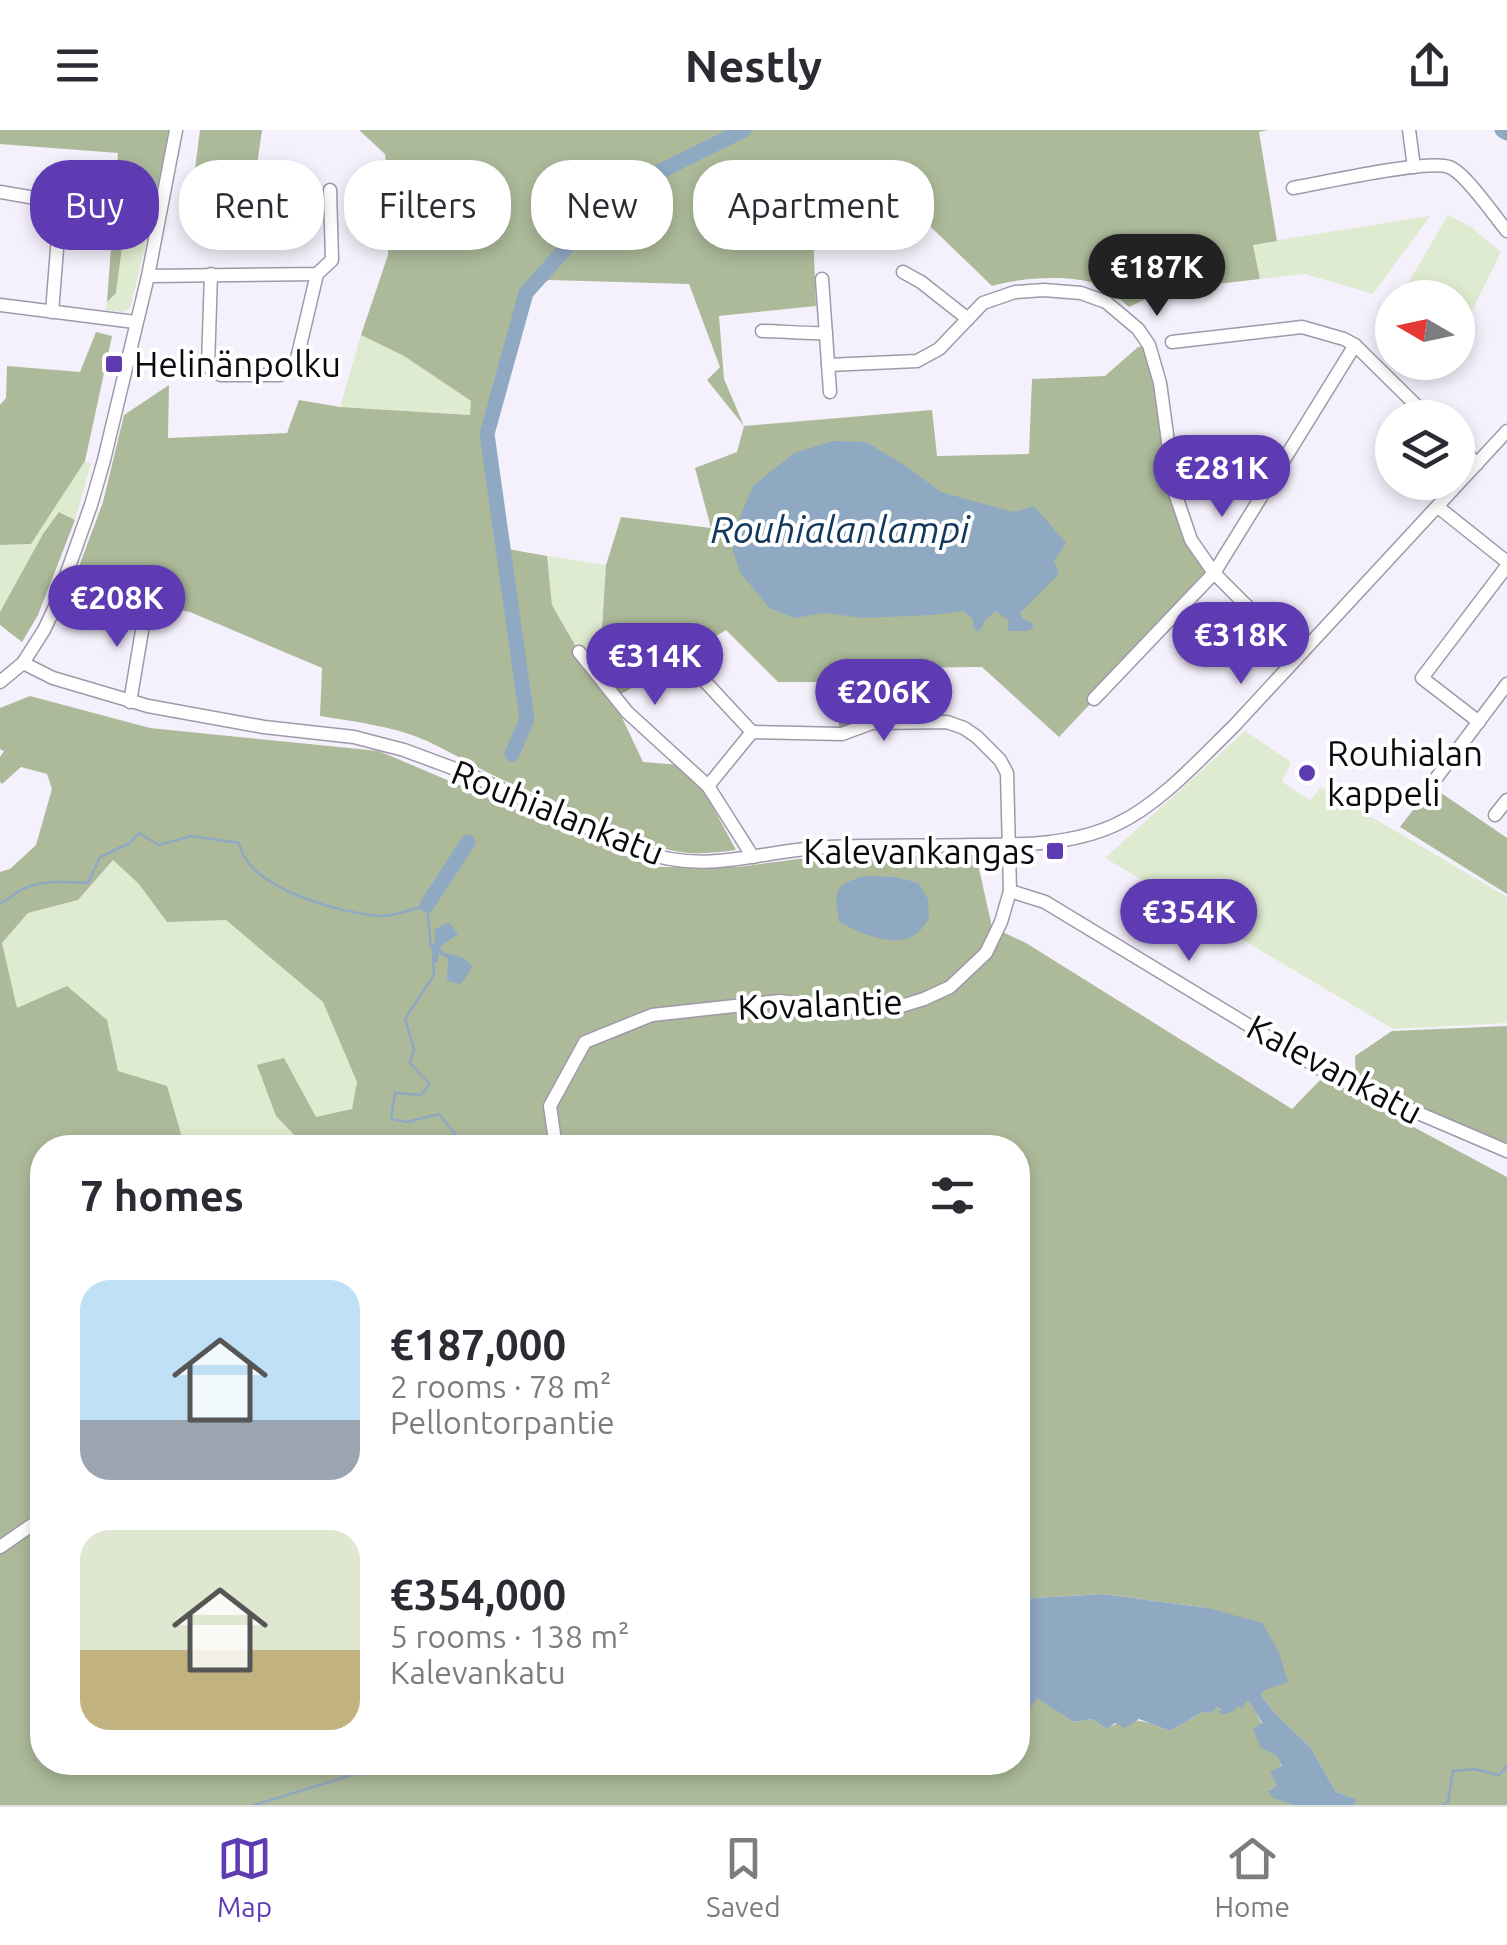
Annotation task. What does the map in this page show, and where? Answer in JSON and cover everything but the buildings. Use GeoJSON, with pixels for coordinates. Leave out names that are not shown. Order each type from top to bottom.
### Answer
{"type":"FeatureCollection","features":[{"type":"Feature","properties":{"kind":"street"},"geometry":{"type":"LineString","coordinates":[[0,682],[23,663],[44,630],[91,505],[148,276],[176,130]]}},
{"type":"Feature","properties":{"kind":"street"},"geometry":{"type":"LineString","coordinates":[[1408,130],[1414,167]]}},
{"type":"Feature","properties":{"kind":"street"},"geometry":{"type":"LineString","coordinates":[[1293,188],[1414,167],[1450,167],[1507,231]]}},
{"type":"Feature","properties":{"kind":"street"},"geometry":{"type":"LineString","coordinates":[[211,274],[208,366],[222,376],[280,374],[296,363],[317,274],[332,260],[330,190]]}},
{"type":"Feature","properties":{"kind":"street"},"geometry":{"type":"LineString","coordinates":[[0,192],[41,199],[54,206],[60,224],[52,312]]}},
{"type":"Feature","properties":{"kind":"street"},"geometry":{"type":"LineString","coordinates":[[902,272],[922,282],[968,319]]}},
{"type":"Feature","properties":{"kind":"street"},"geometry":{"type":"LineString","coordinates":[[148,276],[317,274]]}},
{"type":"Feature","properties":{"kind":"street"},"geometry":{"type":"LineString","coordinates":[[822,280],[830,392]]}},
{"type":"Feature","properties":{"kind":"street"},"geometry":{"type":"LineString","coordinates":[[828,365],[917,361],[939,349],[983,303],[1015,292],[1081,293],[1106,302],[1138,329],[1149,345],[1160,383],[1175,493],[1191,540],[1214,573],[1297,656]]}},
{"type":"Feature","properties":{"kind":"street"},"geometry":{"type":"LineString","coordinates":[[0,306],[136,322]]}},
{"type":"Feature","properties":{"kind":"street"},"geometry":{"type":"LineString","coordinates":[[1172,342],[1302,328],[1355,345],[1411,400]]}},
{"type":"Feature","properties":{"kind":"street"},"geometry":{"type":"LineString","coordinates":[[762,331],[826,333]]}},
{"type":"Feature","properties":{"kind":"street"},"geometry":{"type":"LineString","coordinates":[[1094,699],[1214,573],[1355,345]]}},
{"type":"Feature","properties":{"kind":"street","name":"Rouhialankatu"},"geometry":{"type":"LineString","coordinates":[[23,663],[53,678],[130,702],[197,716],[354,737],[404,750],[466,773],[654,856],[688,863],[714,863],[824,847],[1044,843],[1100,831],[1142,810],[1188,770],[1234,726],[1507,431]]}},
{"type":"Feature","properties":{"kind":"street"},"geometry":{"type":"LineString","coordinates":[[1438,507],[1507,564],[1422,678],[1480,722]]}},
{"type":"Feature","properties":{"kind":"street"},"geometry":{"type":"LineString","coordinates":[[130,702],[146,606]]}},
{"type":"Feature","properties":{"kind":"street"},"geometry":{"type":"LineString","coordinates":[[579,652],[627,712],[708,786],[754,857]]}},
{"type":"Feature","properties":{"kind":"street"},"geometry":{"type":"LineString","coordinates":[[686,661],[752,732],[708,786]]}},
{"type":"Feature","properties":{"kind":"street"},"geometry":{"type":"LineString","coordinates":[[1437,776],[1507,684]]}},
{"type":"Feature","properties":{"kind":"street","name":"Kovalantie"},"geometry":{"type":"LineString","coordinates":[[554,1135],[550,1106],[586,1042],[652,1015],[780,1001],[836,1008],[898,1007],[950,987],[986,953],[1010,892],[1008,773],[978,737],[948,722],[872,722],[842,734],[752,732]]}},
{"type":"Feature","properties":{"kind":"street"},"geometry":{"type":"LineString","coordinates":[[1495,815],[1507,800]]}},
{"type":"Feature","properties":{"kind":"street","name":"Kalevankatu"},"geometry":{"type":"LineString","coordinates":[[1010,892],[1046,902],[1334,1077],[1507,1154]]}},
{"type":"Feature","properties":{"kind":"street"},"geometry":{"type":"LineString","coordinates":[[0,1546],[30,1526]]}},
{"type":"Feature","properties":{"kind":"green space"},"geometry":{"type":"Polygon","coordinates":[[[0,130],[169,130],[159,180],[159,160],[117,160],[118,153],[0,144],[0,130]]]}},
{"type":"Feature","properties":{"kind":"green space"},"geometry":{"type":"Polygon","coordinates":[[[200,130],[262,130],[258,160],[196,160],[200,130]]]}},
{"type":"Feature","properties":{"kind":"green space"},"geometry":{"type":"Polygon","coordinates":[[[359,130],[1268,130],[1259,132],[1277,241],[1253,245],[1260,279],[1165,290],[1129,307],[1105,288],[1072,279],[1044,278],[992,286],[934,230],[934,160],[693,160],[693,250],[814,250],[816,306],[719,316],[724,379],[744,426],[932,410],[937,456],[1029,454],[1032,379],[1105,376],[1138,347],[1149,345],[1175,493],[1214,573],[1059,737],[982,667],[869,668],[869,716],[839,728],[839,682],[778,682],[726,630],[625,692],[611,694],[643,762],[680,765],[707,796],[736,850],[701,853],[672,850],[634,838],[414,736],[320,716],[322,668],[190,612],[71,588],[103,502],[124,415],[169,385],[168,438],[287,433],[299,400],[340,407],[470,415],[471,401],[404,356],[361,335],[388,250],[511,250],[511,160],[386,160],[385,154],[359,130]],[[549,280],[526,293],[487,434],[503,548],[547,556],[552,605],[579,652],[599,676],[606,565],[621,517],[711,528],[695,468],[737,452],[744,426],[707,380],[720,367],[689,284],[549,280]]]}},
{"type":"Feature","properties":{"kind":"green space"},"geometry":{"type":"Polygon","coordinates":[[[1448,215],[1471,227],[1501,252],[1475,305],[1475,280],[1410,280],[1448,215]]]}},
{"type":"Feature","properties":{"kind":"green space"},"geometry":{"type":"Polygon","coordinates":[[[1430,216],[1383,280],[1375,280],[1373,294],[1305,274],[1260,279],[1253,244],[1430,216]]]}},
{"type":"Feature","properties":{"kind":"green space"},"geometry":{"type":"Polygon","coordinates":[[[111,250],[122,250],[116,293],[107,302],[111,250]]]}},
{"type":"Feature","properties":{"kind":"green space"},"geometry":{"type":"Polygon","coordinates":[[[122,250],[144,250],[130,308],[122,312],[105,310],[116,293],[122,250]]]}},
{"type":"Feature","properties":{"kind":"green space"},"geometry":{"type":"Polygon","coordinates":[[[96,332],[112,336],[85,461],[31,544],[0,545],[0,405],[6,398],[7,366],[80,372],[96,332]]]}},
{"type":"Feature","properties":{"kind":"green space"},"geometry":{"type":"Polygon","coordinates":[[[361,335],[404,356],[472,402],[470,415],[340,407],[361,335]]]}},
{"type":"Feature","properties":{"kind":"green space"},"geometry":{"type":"Polygon","coordinates":[[[85,461],[91,464],[75,520],[60,512],[0,612],[0,545],[31,544],[85,461]]]}},
{"type":"Feature","properties":{"kind":"green space"},"geometry":{"type":"Polygon","coordinates":[[[59,512],[75,520],[38,615],[22,642],[0,625],[0,612],[59,512]]]}},
{"type":"Feature","properties":{"kind":"green space"},"geometry":{"type":"Polygon","coordinates":[[[547,556],[606,565],[599,678],[552,605],[547,556]]]}},
{"type":"Feature","properties":{"kind":"green space"},"geometry":{"type":"Polygon","coordinates":[[[30,696],[150,728],[379,751],[652,867],[738,867],[814,857],[976,855],[992,927],[1026,943],[1292,1109],[1322,1078],[1507,1177],[1507,1805],[1355,1805],[1355,1799],[1336,1792],[1311,1748],[1261,1695],[1265,1690],[1208,1608],[1103,1594],[1030,1598],[1030,1135],[294,1135],[276,1116],[257,1065],[284,1058],[316,1117],[352,1109],[357,1082],[323,1002],[226,920],[167,922],[139,884],[113,860],[78,900],[28,913],[2,943],[17,1008],[67,986],[107,1020],[118,1071],[167,1086],[181,1135],[30,1135],[30,1775],[1030,1775],[1030,1700],[1037,1697],[1074,1722],[1092,1719],[1107,1729],[1123,1721],[1138,1721],[1170,1731],[1203,1712],[1217,1707],[1224,1713],[1246,1700],[1251,1702],[1282,1767],[1277,1785],[1269,1790],[1294,1805],[0,1805],[0,872],[10,869],[36,845],[52,789],[47,774],[21,767],[0,782],[0,757],[4,751],[0,749],[0,708],[30,696]]]}},
{"type":"Feature","properties":{"kind":"green space"},"geometry":{"type":"Polygon","coordinates":[[[1245,731],[1291,762],[1282,782],[1310,800],[1321,787],[1507,897],[1507,1023],[1393,1029],[1105,858],[1245,731]]]}},
{"type":"Feature","properties":{"kind":"green space"},"geometry":{"type":"Polygon","coordinates":[[[1431,786],[1507,838],[1507,894],[1400,827],[1431,786]]]}},
{"type":"Feature","properties":{"kind":"green space"},"geometry":{"type":"Polygon","coordinates":[[[114,859],[139,884],[404,901],[353,1110],[316,1117],[276,1116],[294,1135],[176,1135],[117,1071],[107,1020],[17,1009],[2,943],[28,913],[78,900],[114,859]]]}},
{"type":"Feature","properties":{"kind":"green space"},"geometry":{"type":"Polygon","coordinates":[[[1507,1026],[1507,1147],[1356,1082],[1355,1056],[1392,1031],[1507,1026]]]}},
{"type":"Feature","properties":{"kind":"water","name":"Rouhialanlampi"},"geometry":{"type":"Polygon","coordinates":[[[833,441],[866,442],[941,492],[1013,512],[1034,506],[1066,543],[1054,561],[1059,574],[1020,613],[1034,627],[1028,631],[1007,631],[1009,621],[996,611],[977,632],[973,619],[963,611],[863,618],[825,613],[795,618],[769,608],[740,572],[733,551],[737,524],[753,486],[794,453],[833,441]]]}},
{"type":"Feature","properties":{"kind":"water"},"geometry":{"type":"Polygon","coordinates":[[[866,876],[896,877],[918,883],[928,899],[929,919],[919,932],[890,940],[839,922],[838,890],[847,882],[866,876]]]}},
{"type":"Feature","properties":{"kind":"water"},"geometry":{"type":"Polygon","coordinates":[[[449,922],[458,934],[440,947],[442,952],[464,958],[473,966],[461,984],[447,981],[448,959],[439,953],[438,962],[433,963],[431,945],[435,929],[449,922]]]}},
{"type":"Feature","properties":{"kind":"water"},"geometry":{"type":"Polygon","coordinates":[[[1103,1594],[1208,1608],[1262,1623],[1278,1650],[1288,1682],[1261,1695],[1311,1748],[1336,1792],[1356,1799],[1355,1805],[1294,1805],[1273,1798],[1268,1791],[1277,1785],[1270,1772],[1282,1766],[1276,1755],[1261,1748],[1253,1729],[1262,1723],[1250,1702],[1221,1715],[1217,1707],[1210,1713],[1203,1712],[1170,1731],[1139,1719],[1125,1728],[1115,1723],[1107,1729],[1092,1719],[1074,1722],[1037,1698],[1030,1706],[1030,1598],[1103,1594]]]}},
{"type":"Feature","properties":{"kind":"waterway"},"geometry":{"type":"LineString","coordinates":[[512,754],[527,719],[487,434],[526,293],[614,194],[744,130]]}},
{"type":"Feature","properties":{"kind":"waterway"},"geometry":{"type":"LineString","coordinates":[[1502,130],[1507,133]]}},
{"type":"Feature","properties":{"kind":"waterway"},"geometry":{"type":"LineString","coordinates":[[0,903],[37,884],[88,883],[100,857],[130,843],[139,833],[159,845],[191,836],[239,843],[246,859],[276,885],[342,910],[380,916],[427,905],[431,947]]}},
{"type":"Feature","properties":{"kind":"waterway"},"geometry":{"type":"LineString","coordinates":[[427,905],[468,842]]}},
{"type":"Feature","properties":{"kind":"waterway"},"geometry":{"type":"LineString","coordinates":[[433,959],[434,975],[405,1019],[414,1049],[410,1063],[430,1084],[421,1095],[395,1093],[391,1119],[407,1122],[439,1114],[454,1135]]}},
{"type":"Feature","properties":{"kind":"waterway"},"geometry":{"type":"LineString","coordinates":[[1443,1805],[1448,1802],[1453,1771],[1474,1769],[1499,1775],[1507,1766]]}},
{"type":"Feature","properties":{"kind":"waterway"},"geometry":{"type":"LineString","coordinates":[[254,1805],[352,1775]]}},
{"type":"Feature","properties":{"kind":"place","name":"Helinänpolku"},"geometry":{"type":"Point","coordinates":[114,364]}},
{"type":"Feature","properties":{"kind":"place","name":"Rouhialan kappeli"},"geometry":{"type":"Point","coordinates":[1307,773]}},
{"type":"Feature","properties":{"kind":"place","name":"Kalevankangas"},"geometry":{"type":"Point","coordinates":[1055,851]}}]}
